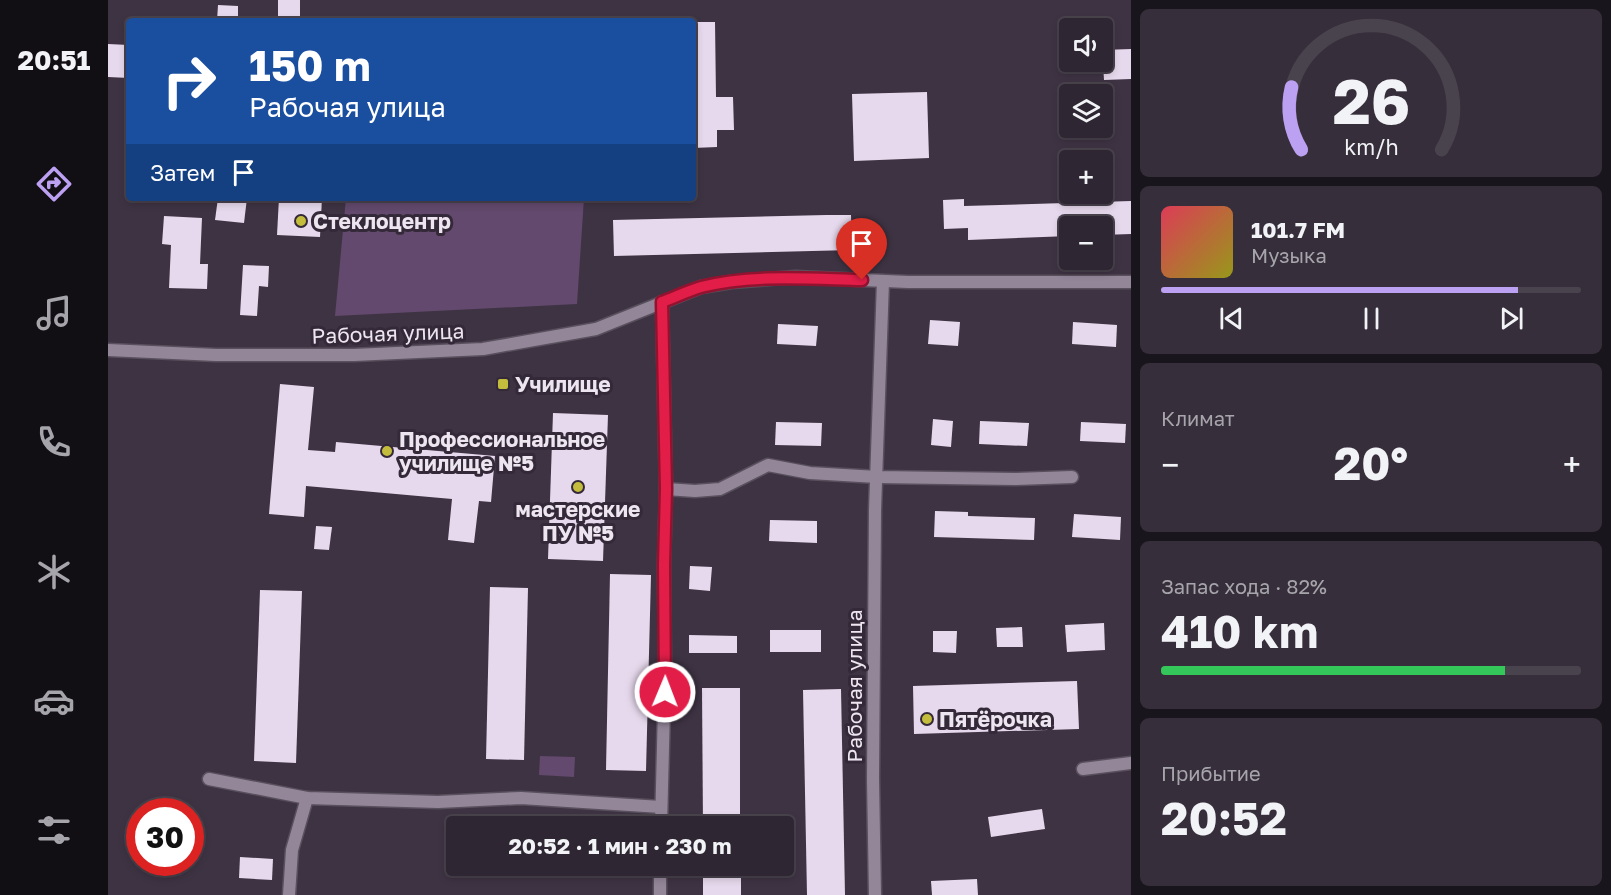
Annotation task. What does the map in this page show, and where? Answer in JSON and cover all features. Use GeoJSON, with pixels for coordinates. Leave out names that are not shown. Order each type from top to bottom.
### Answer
{"type":"FeatureCollection","features":[{"type":"Feature","properties":{"kind":"street","name":"Рабочая улица"},"geometry":{"type":"LineString","coordinates":[[108,350],[216,355],[354,355],[483,349],[596,328],[701,287],[795,277],[883,281],[1131,282]]}},
{"type":"Feature","properties":{"kind":"street","name":"Рабочая улица"},"geometry":{"type":"LineString","coordinates":[[874,895],[874,510],[883,281]]}},
{"type":"Feature","properties":{"kind":"street"},"geometry":{"type":"LineString","coordinates":[[661,816],[666,489],[662,302]]}},
{"type":"Feature","properties":{"kind":"street"},"geometry":{"type":"LineString","coordinates":[[666,489],[695,492],[720,489],[768,465],[810,472],[877,477],[1015,479],[1072,477]]}},
{"type":"Feature","properties":{"kind":"street"},"geometry":{"type":"LineString","coordinates":[[1083,769],[1131,763]]}},
{"type":"Feature","properties":{"kind":"street"},"geometry":{"type":"LineString","coordinates":[[209,779],[307,798],[438,802],[521,798],[661,807]]}},
{"type":"Feature","properties":{"kind":"street"},"geometry":{"type":"LineString","coordinates":[[289,895],[292,850],[307,798]]}},
{"type":"Feature","properties":{"kind":"street"},"geometry":{"type":"LineString","coordinates":[[660,876],[660,895]]}},
{"type":"Feature","properties":{"kind":"shaded area"},"geometry":{"type":"Polygon","coordinates":[[[346,201],[584,201],[577,304],[335,316],[346,201]]]}},
{"type":"Feature","properties":{"kind":"shaded area"},"geometry":{"type":"Polygon","coordinates":[[[540,756],[575,757],[574,777],[539,775],[540,756]]]}},
{"type":"Feature","properties":{"kind":"building"},"geometry":{"type":"Polygon","coordinates":[[[278,0],[300,0],[300,18],[278,18],[278,0]]]}},
{"type":"Feature","properties":{"kind":"building"},"geometry":{"type":"Polygon","coordinates":[[[218,5],[238,6],[238,18],[217,18],[218,5]]]}},
{"type":"Feature","properties":{"kind":"building"},"geometry":{"type":"Polygon","coordinates":[[[696,22],[715,22],[716,97],[733,97],[734,130],[717,130],[717,147],[696,148],[696,22]]]}},
{"type":"Feature","properties":{"kind":"building"},"geometry":{"type":"Polygon","coordinates":[[[108,44],[126,45],[126,78],[108,77],[108,44]]]}},
{"type":"Feature","properties":{"kind":"building"},"geometry":{"type":"Polygon","coordinates":[[[1131,49],[1131,79],[1104,80],[1103,72],[1113,72],[1113,50],[1131,49]]]}},
{"type":"Feature","properties":{"kind":"building"},"geometry":{"type":"Polygon","coordinates":[[[927,92],[929,158],[854,161],[852,94],[927,92]]]}},
{"type":"Feature","properties":{"kind":"building"},"geometry":{"type":"Polygon","coordinates":[[[964,199],[964,206],[1113,204],[1113,202],[1131,201],[1131,234],[1113,235],[1113,216],[1059,216],[1059,236],[968,240],[968,228],[944,229],[943,200],[964,199]]]}},
{"type":"Feature","properties":{"kind":"building"},"geometry":{"type":"Polygon","coordinates":[[[218,201],[247,201],[244,223],[215,220],[218,201]]]}},
{"type":"Feature","properties":{"kind":"building"},"geometry":{"type":"Polygon","coordinates":[[[279,201],[322,201],[320,237],[277,235],[279,201]]]}},
{"type":"Feature","properties":{"kind":"building"},"geometry":{"type":"Polygon","coordinates":[[[851,215],[852,250],[614,256],[613,220],[851,215]]]}},
{"type":"Feature","properties":{"kind":"building"},"geometry":{"type":"Polygon","coordinates":[[[164,216],[202,218],[200,264],[208,264],[207,289],[169,288],[171,245],[162,244],[164,216]]]}},
{"type":"Feature","properties":{"kind":"building"},"geometry":{"type":"Polygon","coordinates":[[[243,265],[269,266],[268,287],[259,286],[257,316],[240,315],[243,265]]]}},
{"type":"Feature","properties":{"kind":"building"},"geometry":{"type":"Polygon","coordinates":[[[930,320],[960,322],[958,346],[928,344],[930,320]]]}},
{"type":"Feature","properties":{"kind":"building"},"geometry":{"type":"Polygon","coordinates":[[[1073,322],[1117,325],[1116,347],[1072,344],[1073,322]]]}},
{"type":"Feature","properties":{"kind":"building"},"geometry":{"type":"Polygon","coordinates":[[[778,324],[818,326],[816,346],[777,344],[778,324]]]}},
{"type":"Feature","properties":{"kind":"building","name":"Профессиональное училище №5"},"geometry":{"type":"Polygon","coordinates":[[[280,384],[314,387],[308,450],[335,452],[336,442],[495,456],[491,502],[479,501],[474,543],[448,540],[452,499],[306,486],[304,517],[269,514],[280,384]]]}},
{"type":"Feature","properties":{"kind":"building","name":"мастерские ПУ №5"},"geometry":{"type":"Polygon","coordinates":[[[553,413],[608,415],[603,561],[548,559],[553,413]]]}},
{"type":"Feature","properties":{"kind":"building"},"geometry":{"type":"Polygon","coordinates":[[[933,419],[953,421],[951,447],[931,445],[933,419]]]}},
{"type":"Feature","properties":{"kind":"building"},"geometry":{"type":"Polygon","coordinates":[[[980,421],[1029,423],[1027,446],[979,444],[980,421]]]}},
{"type":"Feature","properties":{"kind":"building"},"geometry":{"type":"Polygon","coordinates":[[[776,422],[822,423],[821,446],[775,445],[776,422]]]}},
{"type":"Feature","properties":{"kind":"building"},"geometry":{"type":"Polygon","coordinates":[[[1081,422],[1126,424],[1125,443],[1080,441],[1081,422]]]}},
{"type":"Feature","properties":{"kind":"building"},"geometry":{"type":"Polygon","coordinates":[[[935,511],[968,512],[968,516],[1035,518],[1034,540],[934,537],[935,511]]]}},
{"type":"Feature","properties":{"kind":"building"},"geometry":{"type":"Polygon","coordinates":[[[1074,514],[1121,517],[1120,540],[1072,537],[1074,514]]]}},
{"type":"Feature","properties":{"kind":"building"},"geometry":{"type":"Polygon","coordinates":[[[770,520],[817,521],[817,543],[769,541],[770,520]]]}},
{"type":"Feature","properties":{"kind":"building"},"geometry":{"type":"Polygon","coordinates":[[[316,526],[332,527],[329,550],[314,549],[316,526]]]}},
{"type":"Feature","properties":{"kind":"building"},"geometry":{"type":"Polygon","coordinates":[[[690,566],[712,567],[710,591],[689,589],[690,566]]]}},
{"type":"Feature","properties":{"kind":"building"},"geometry":{"type":"Polygon","coordinates":[[[610,574],[651,575],[646,771],[606,770],[610,574]]]}},
{"type":"Feature","properties":{"kind":"building"},"geometry":{"type":"Polygon","coordinates":[[[490,587],[528,588],[524,760],[486,759],[490,587]]]}},
{"type":"Feature","properties":{"kind":"building"},"geometry":{"type":"Polygon","coordinates":[[[260,590],[302,591],[296,763],[254,761],[260,590]]]}},
{"type":"Feature","properties":{"kind":"building"},"geometry":{"type":"Polygon","coordinates":[[[1104,623],[1105,650],[1067,652],[1065,625],[1104,623]]]}},
{"type":"Feature","properties":{"kind":"building"},"geometry":{"type":"Polygon","coordinates":[[[1022,627],[1023,647],[997,647],[996,628],[1022,627]]]}},
{"type":"Feature","properties":{"kind":"building"},"geometry":{"type":"Polygon","coordinates":[[[770,630],[821,630],[821,652],[770,652],[770,630]]]}},
{"type":"Feature","properties":{"kind":"building"},"geometry":{"type":"Polygon","coordinates":[[[933,631],[957,631],[956,653],[933,652],[933,631]]]}},
{"type":"Feature","properties":{"kind":"building"},"geometry":{"type":"Polygon","coordinates":[[[689,635],[737,636],[737,653],[689,653],[689,635]]]}},
{"type":"Feature","properties":{"kind":"building"},"geometry":{"type":"Polygon","coordinates":[[[1077,681],[1079,729],[914,734],[913,686],[1077,681]]]}},
{"type":"Feature","properties":{"kind":"building"},"geometry":{"type":"Polygon","coordinates":[[[702,688],[740,688],[740,816],[703,816],[702,688]]]}},
{"type":"Feature","properties":{"kind":"building"},"geometry":{"type":"Polygon","coordinates":[[[841,689],[845,895],[807,895],[803,690],[841,689]]]}},
{"type":"Feature","properties":{"kind":"building"},"geometry":{"type":"Polygon","coordinates":[[[1042,809],[1045,829],[991,837],[988,817],[1042,809]]]}},
{"type":"Feature","properties":{"kind":"building"},"geometry":{"type":"Polygon","coordinates":[[[240,857],[273,859],[272,880],[239,878],[240,857]]]}},
{"type":"Feature","properties":{"kind":"building"},"geometry":{"type":"Polygon","coordinates":[[[703,876],[741,876],[741,895],[703,895],[703,876]]]}},
{"type":"Feature","properties":{"kind":"building"},"geometry":{"type":"Polygon","coordinates":[[[977,879],[978,895],[932,895],[931,881],[977,879]]]}},
{"type":"Feature","properties":{"kind":"place","name":"Стеклоцентр"},"geometry":{"type":"Point","coordinates":[301,221]}},
{"type":"Feature","properties":{"kind":"place","name":"Училище"},"geometry":{"type":"Point","coordinates":[503,384]}},
{"type":"Feature","properties":{"kind":"place","name":"Профессиональное училище №5"},"geometry":{"type":"Point","coordinates":[387,451]}},
{"type":"Feature","properties":{"kind":"place","name":"мастерские ПУ №5"},"geometry":{"type":"Point","coordinates":[578,487]}},
{"type":"Feature","properties":{"kind":"place","name":"Пятёрочка"},"geometry":{"type":"Point","coordinates":[927,719]}},
{"type":"Feature","properties":{"kind":"route"},"geometry":{"type":"LineString","coordinates":[[665,692],[666,489],[662,302],[701,287],[731,282],[795,277],[862,280]]}}]}
